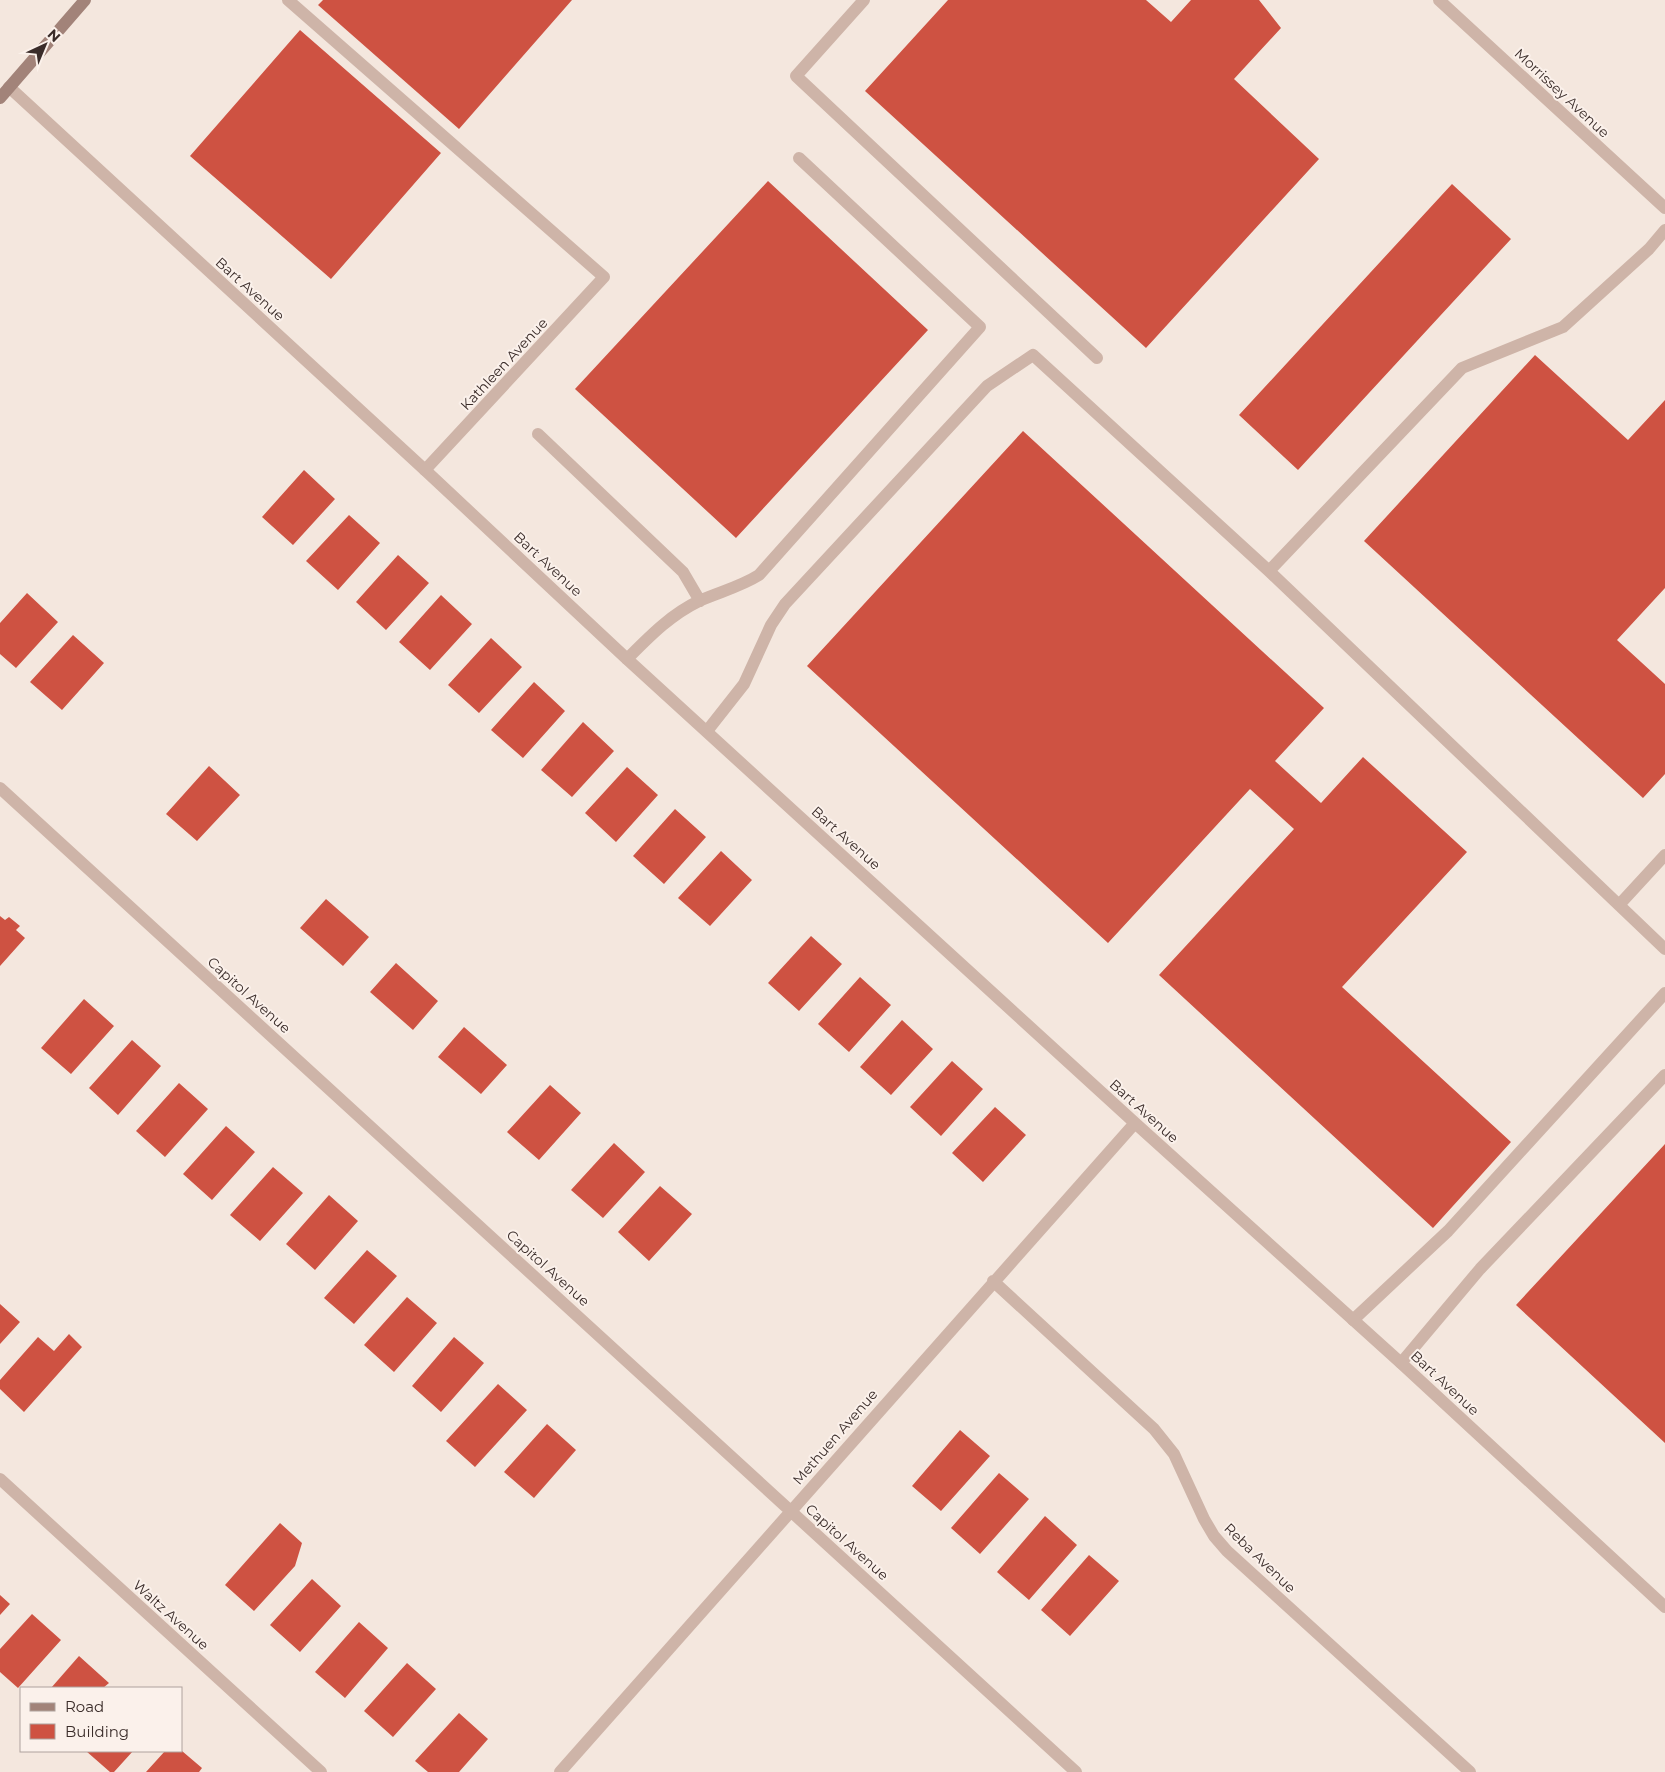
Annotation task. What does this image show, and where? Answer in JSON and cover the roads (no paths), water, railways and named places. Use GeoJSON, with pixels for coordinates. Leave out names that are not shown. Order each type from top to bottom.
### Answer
{"type":"FeatureCollection","features":[{"type":"Feature","properties":{"kind":"main road"},"geometry":{"type":"LineString","coordinates":[[0,98],[85,0]]}},
{"type":"Feature","properties":{"kind":"street","name":"Kathleen Avenue"},"geometry":{"type":"LineString","coordinates":[[288,0],[604,277],[425,470]]}},
{"type":"Feature","properties":{"kind":"street"},"geometry":{"type":"LineString","coordinates":[[864,0],[796,76],[1098,358]]}},
{"type":"Feature","properties":{"kind":"street","name":"Morrissey Avenue"},"geometry":{"type":"LineString","coordinates":[[1439,0],[1665,208]]}},
{"type":"Feature","properties":{"kind":"street","name":"Bart Avenue"},"geometry":{"type":"LineString","coordinates":[[9,88],[425,470],[627,659],[1134,1123],[1401,1363],[1665,1607]]}},
{"type":"Feature","properties":{"kind":"street"},"geometry":{"type":"LineString","coordinates":[[627,659],[675,614],[700,600],[746,583],[759,574],[980,327],[799,158]]}},
{"type":"Feature","properties":{"kind":"street"},"geometry":{"type":"LineString","coordinates":[[1269,571],[1462,368],[1564,327],[1649,249],[1665,230]]}},
{"type":"Feature","properties":{"kind":"street"},"geometry":{"type":"LineString","coordinates":[[707,731],[744,684],[771,625],[785,604],[987,386],[1033,355],[1269,571],[1665,949]]}},
{"type":"Feature","properties":{"kind":"street"},"geometry":{"type":"LineString","coordinates":[[538,434],[683,572],[700,600]]}},
{"type":"Feature","properties":{"kind":"street","name":"Capitol Avenue"},"geometry":{"type":"LineString","coordinates":[[0,788],[1076,1772]]}},
{"type":"Feature","properties":{"kind":"street"},"geometry":{"type":"LineString","coordinates":[[1619,905],[1665,855]]}},
{"type":"Feature","properties":{"kind":"street"},"geometry":{"type":"LineString","coordinates":[[1353,1320],[1448,1231],[1665,993]]}},
{"type":"Feature","properties":{"kind":"street"},"geometry":{"type":"LineString","coordinates":[[1401,1363],[1480,1269],[1665,1076]]}},
{"type":"Feature","properties":{"kind":"street","name":"Methuen Avenue"},"geometry":{"type":"LineString","coordinates":[[560,1772],[1134,1123]]}},
{"type":"Feature","properties":{"kind":"street","name":"Reba Avenue"},"geometry":{"type":"LineString","coordinates":[[993,1281],[1154,1429],[1174,1454],[1204,1519],[1214,1536],[1228,1551],[1470,1772]]}},
{"type":"Feature","properties":{"kind":"street","name":"Waltz Avenue"},"geometry":{"type":"LineString","coordinates":[[0,1479],[321,1772]]}}]}
